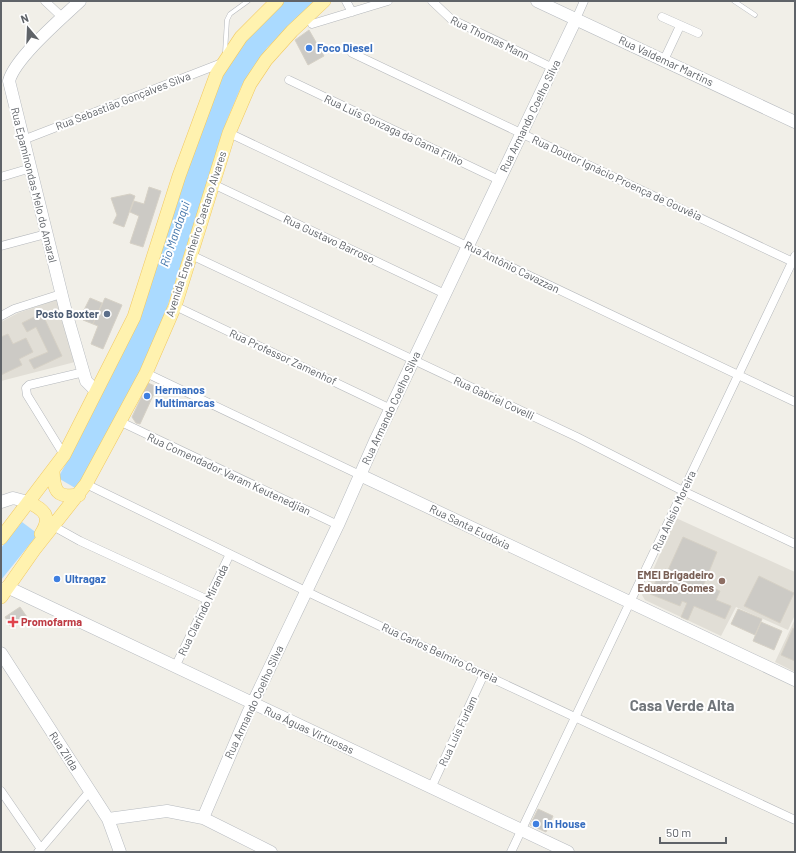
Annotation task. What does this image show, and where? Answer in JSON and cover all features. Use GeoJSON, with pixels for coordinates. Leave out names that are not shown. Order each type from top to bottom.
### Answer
{"type":"FeatureCollection","features":[{"type":"Feature","properties":{"kind":"main road","name":"Avenida Engenheiro Caetano Alvares"},"geometry":{"type":"LineString","coordinates":[[4,592],[34,550],[83,489],[121,422],[146,373],[175,306],[229,133],[250,84],[266,60],[292,31],[324,1]]}},
{"type":"Feature","properties":{"kind":"main road"},"geometry":{"type":"LineString","coordinates":[[1,538],[64,455],[95,390],[138,307],[195,129],[212,84],[224,62],[241,37],[275,2]]}},
{"type":"Feature","properties":{"kind":"main road"},"geometry":{"type":"LineString","coordinates":[[53,471],[54,486],[59,494],[67,497],[83,489]]}},
{"type":"Feature","properties":{"kind":"main road"},"geometry":{"type":"LineString","coordinates":[[28,502],[40,509],[48,522],[35,543],[34,550]]}},
{"type":"Feature","properties":{"kind":"street"},"geometry":{"type":"LineString","coordinates":[[45,1],[62,17]]}},
{"type":"Feature","properties":{"kind":"street","name":"Rua Epaminondas Melo do Amaral"},"geometry":{"type":"LineString","coordinates":[[80,1],[38,41],[10,75],[10,88],[61,294],[86,381],[95,390]]}},
{"type":"Feature","properties":{"kind":"street"},"geometry":{"type":"LineString","coordinates":[[346,1],[352,12]]}},
{"type":"Feature","properties":{"kind":"street"},"geometry":{"type":"LineString","coordinates":[[312,24],[388,1]]}},
{"type":"Feature","properties":{"kind":"street","name":"Rua Thomas Mann"},"geometry":{"type":"LineString","coordinates":[[432,1],[451,19],[553,68]]}},
{"type":"Feature","properties":{"kind":"street","name":"Rua Valdemar Martins"},"geometry":{"type":"LineString","coordinates":[[537,1],[795,122]]}},
{"type":"Feature","properties":{"kind":"street","name":"Rua Armando Coelho Silva"},"geometry":{"type":"LineString","coordinates":[[202,818],[252,704],[338,525],[360,475],[584,1]]}},
{"type":"Feature","properties":{"kind":"street"},"geometry":{"type":"LineString","coordinates":[[662,17],[698,34]]}},
{"type":"Feature","properties":{"kind":"street"},"geometry":{"type":"LineString","coordinates":[[664,60],[680,26]]}},
{"type":"Feature","properties":{"kind":"street","name":"Rua Doutor Ignácio Proença de Gouvêia"},"geometry":{"type":"LineString","coordinates":[[352,52],[521,133],[794,260]]}},
{"type":"Feature","properties":{"kind":"street","name":"Rua Sebastião Gonçalves Silva"},"geometry":{"type":"LineString","coordinates":[[24,140],[224,62]]}},
{"type":"Feature","properties":{"kind":"street","name":"Rua Luis Gonzaga da Gama Filho"},"geometry":{"type":"LineString","coordinates":[[289,80],[499,180]]}},
{"type":"Feature","properties":{"kind":"street","name":"Rua Antônio Cavazzan"},"geometry":{"type":"LineString","coordinates":[[229,133],[795,402]]}},
{"type":"Feature","properties":{"kind":"street"},"geometry":{"type":"LineString","coordinates":[[1,177],[31,168]]}},
{"type":"Feature","properties":{"kind":"street","name":"Rua Gustavo Barroso"},"geometry":{"type":"LineString","coordinates":[[213,184],[445,294]]}},
{"type":"Feature","properties":{"kind":"street"},"geometry":{"type":"LineString","coordinates":[[1,246],[46,234]]}},
{"type":"Feature","properties":{"kind":"street","name":"Rua Gabriel Covelli"},"geometry":{"type":"LineString","coordinates":[[191,255],[578,437],[683,492],[795,544]]}},
{"type":"Feature","properties":{"kind":"street","name":"Rua Anísio Moreira"},"geometry":{"type":"LineString","coordinates":[[511,852],[794,260]]}},
{"type":"Feature","properties":{"kind":"street"},"geometry":{"type":"LineString","coordinates":[[1,316],[14,309],[61,294]]}},
{"type":"Feature","properties":{"kind":"street","name":"Rua Professor Zamenhof"},"geometry":{"type":"LineString","coordinates":[[175,306],[391,409]]}},
{"type":"Feature","properties":{"kind":"street"},"geometry":{"type":"LineString","coordinates":[[64,455],[27,395],[26,388],[29,385],[84,372]]}},
{"type":"Feature","properties":{"kind":"street","name":"Rua Santa Eudóxia"},"geometry":{"type":"LineString","coordinates":[[146,373],[795,680]]}},
{"type":"Feature","properties":{"kind":"street","name":"Rua Comendador Varam Keutenedjian"},"geometry":{"type":"LineString","coordinates":[[121,422],[338,525]]}},
{"type":"Feature","properties":{"kind":"street","name":"Rua Carlos Belmiro Correia"},"geometry":{"type":"LineString","coordinates":[[83,489],[230,554],[795,820]]}},
{"type":"Feature","properties":{"kind":"street"},"geometry":{"type":"LineString","coordinates":[[1,502],[13,498],[28,502]]}},
{"type":"Feature","properties":{"kind":"street"},"geometry":{"type":"LineString","coordinates":[[53,526],[80,541],[208,600]]}},
{"type":"Feature","properties":{"kind":"street","name":"Rua Clarindo Miranda"},"geometry":{"type":"LineString","coordinates":[[175,666],[230,554]]}},
{"type":"Feature","properties":{"kind":"street","name":"Rua Águas Virtuosas"},"geometry":{"type":"LineString","coordinates":[[4,592],[175,666],[252,704],[568,852]]}},
{"type":"Feature","properties":{"kind":"street","name":"Rua Zilda"},"geometry":{"type":"LineString","coordinates":[[1,653],[108,819],[120,852]]}},
{"type":"Feature","properties":{"kind":"street","name":"Rua Luis Furlam"},"geometry":{"type":"LineString","coordinates":[[431,788],[484,674]]}},
{"type":"Feature","properties":{"kind":"street"},"geometry":{"type":"LineString","coordinates":[[1,791],[39,850],[90,791]]}},
{"type":"Feature","properties":{"kind":"street"},"geometry":{"type":"LineString","coordinates":[[108,819],[166,811],[202,818],[270,852]]}},
{"type":"Feature","properties":{"kind":"lane"},"geometry":{"type":"LineString","coordinates":[[224,62],[227,20],[230,14],[248,1]]}},
{"type":"Feature","properties":{"kind":"lane"},"geometry":{"type":"LineString","coordinates":[[734,1],[755,15]]}},
{"type":"Feature","properties":{"kind":"shaded area"},"geometry":{"type":"Polygon","coordinates":[[[58,299],[75,362],[1,381],[1,322],[18,313],[58,299]]]}},
{"type":"Feature","properties":{"kind":"shaded area","name":"EMEI Brigadeiro Eduardo Gomes"},"geometry":{"type":"Polygon","coordinates":[[[676,518],[795,572],[795,615],[788,630],[736,607],[721,636],[645,600],[642,595],[676,518]]]}},
{"type":"Feature","properties":{"kind":"shaded area"},"geometry":{"type":"Polygon","coordinates":[[[795,619],[795,672],[775,662],[795,619]]]}},
{"type":"Feature","properties":{"kind":"water","name":"Rio Mandaqui"},"geometry":{"type":"Polygon","coordinates":[[[281,1],[314,1],[267,48],[241,87],[227,120],[164,317],[133,386],[77,489],[58,478],[81,436],[83,427],[172,213],[227,62],[281,1]]]}},
{"type":"Feature","properties":{"kind":"water"},"geometry":{"type":"Polygon","coordinates":[[[22,522],[38,534],[1,580],[1,548],[22,522]]]}},
{"type":"Feature","properties":{"kind":"building","name":"Foco Diesel"},"geometry":{"type":"Polygon","coordinates":[[[309,30],[324,56],[308,65],[295,40],[309,30]]]}},
{"type":"Feature","properties":{"kind":"building"},"geometry":{"type":"Polygon","coordinates":[[[149,187],[161,191],[143,247],[130,243],[139,216],[130,212],[134,201],[144,204],[149,187]]]}},
{"type":"Feature","properties":{"kind":"building"},"geometry":{"type":"Polygon","coordinates":[[[130,194],[135,196],[124,227],[113,223],[117,215],[111,198],[130,194]]]}},
{"type":"Feature","properties":{"kind":"building"},"geometry":{"type":"Polygon","coordinates":[[[90,298],[102,303],[93,324],[83,320],[87,311],[84,310],[90,298]]]}},
{"type":"Feature","properties":{"kind":"building","name":"Posto Boxter"},"geometry":{"type":"Polygon","coordinates":[[[105,298],[122,305],[103,349],[91,344],[98,326],[93,324],[105,298]]]}},
{"type":"Feature","properties":{"kind":"building"},"geometry":{"type":"Polygon","coordinates":[[[42,313],[62,356],[34,369],[29,360],[48,352],[36,327],[27,332],[22,323],[42,313]]]}},
{"type":"Feature","properties":{"kind":"building"},"geometry":{"type":"Polygon","coordinates":[[[8,334],[13,344],[26,338],[33,352],[19,359],[22,365],[1,375],[1,337],[8,334]]]}},
{"type":"Feature","properties":{"kind":"building","name":"Hermanos Multimarcas"},"geometry":{"type":"Polygon","coordinates":[[[148,383],[157,387],[140,424],[136,423],[132,417],[148,383]]]}},
{"type":"Feature","properties":{"kind":"building"},"geometry":{"type":"Polygon","coordinates":[[[683,537],[717,552],[704,584],[720,591],[716,600],[731,606],[725,619],[694,606],[688,620],[681,617],[687,603],[682,601],[680,606],[650,594],[658,576],[662,577],[665,569],[668,570],[683,537]]]}},
{"type":"Feature","properties":{"kind":"building"},"geometry":{"type":"Polygon","coordinates":[[[759,576],[794,593],[780,623],[744,606],[759,576]]]}},
{"type":"Feature","properties":{"kind":"building","name":"Promofarma"},"geometry":{"type":"Polygon","coordinates":[[[20,607],[27,617],[11,627],[5,617],[20,607]]]}},
{"type":"Feature","properties":{"kind":"building"},"geometry":{"type":"Polygon","coordinates":[[[738,609],[762,619],[755,635],[731,624],[738,609]]]}},
{"type":"Feature","properties":{"kind":"building"},"geometry":{"type":"Polygon","coordinates":[[[761,622],[782,631],[774,650],[753,641],[761,622]]]}},
{"type":"Feature","properties":{"kind":"building"},"geometry":{"type":"Polygon","coordinates":[[[793,628],[795,629],[795,661],[781,655],[793,628]]]}},
{"type":"Feature","properties":{"kind":"building"},"geometry":{"type":"Polygon","coordinates":[[[538,809],[553,816],[546,832],[530,825],[538,809]]]}},
{"type":"Feature","properties":{"kind":"place","name":"Foco Diesel"},"geometry":{"type":"Point","coordinates":[309,48]}},
{"type":"Feature","properties":{"kind":"place","name":"Posto Boxter"},"geometry":{"type":"Point","coordinates":[107,314]}},
{"type":"Feature","properties":{"kind":"place","name":"Hermanos Multimarcas"},"geometry":{"type":"Point","coordinates":[147,396]}},
{"type":"Feature","properties":{"kind":"place","name":"Ultragaz"},"geometry":{"type":"Point","coordinates":[57,579]}},
{"type":"Feature","properties":{"kind":"place","name":"EMEI Brigadeiro Eduardo Gomes"},"geometry":{"type":"Point","coordinates":[722,581]}},
{"type":"Feature","properties":{"kind":"place","name":"Promofarma"},"geometry":{"type":"Point","coordinates":[13,622]}},
{"type":"Feature","properties":{"kind":"place","name":"In House"},"geometry":{"type":"Point","coordinates":[536,824]}},
{"type":"Feature","properties":{"kind":"district","name":"Casa Verde Alta"},"geometry":{"type":"Point","coordinates":[682,706]}}]}
